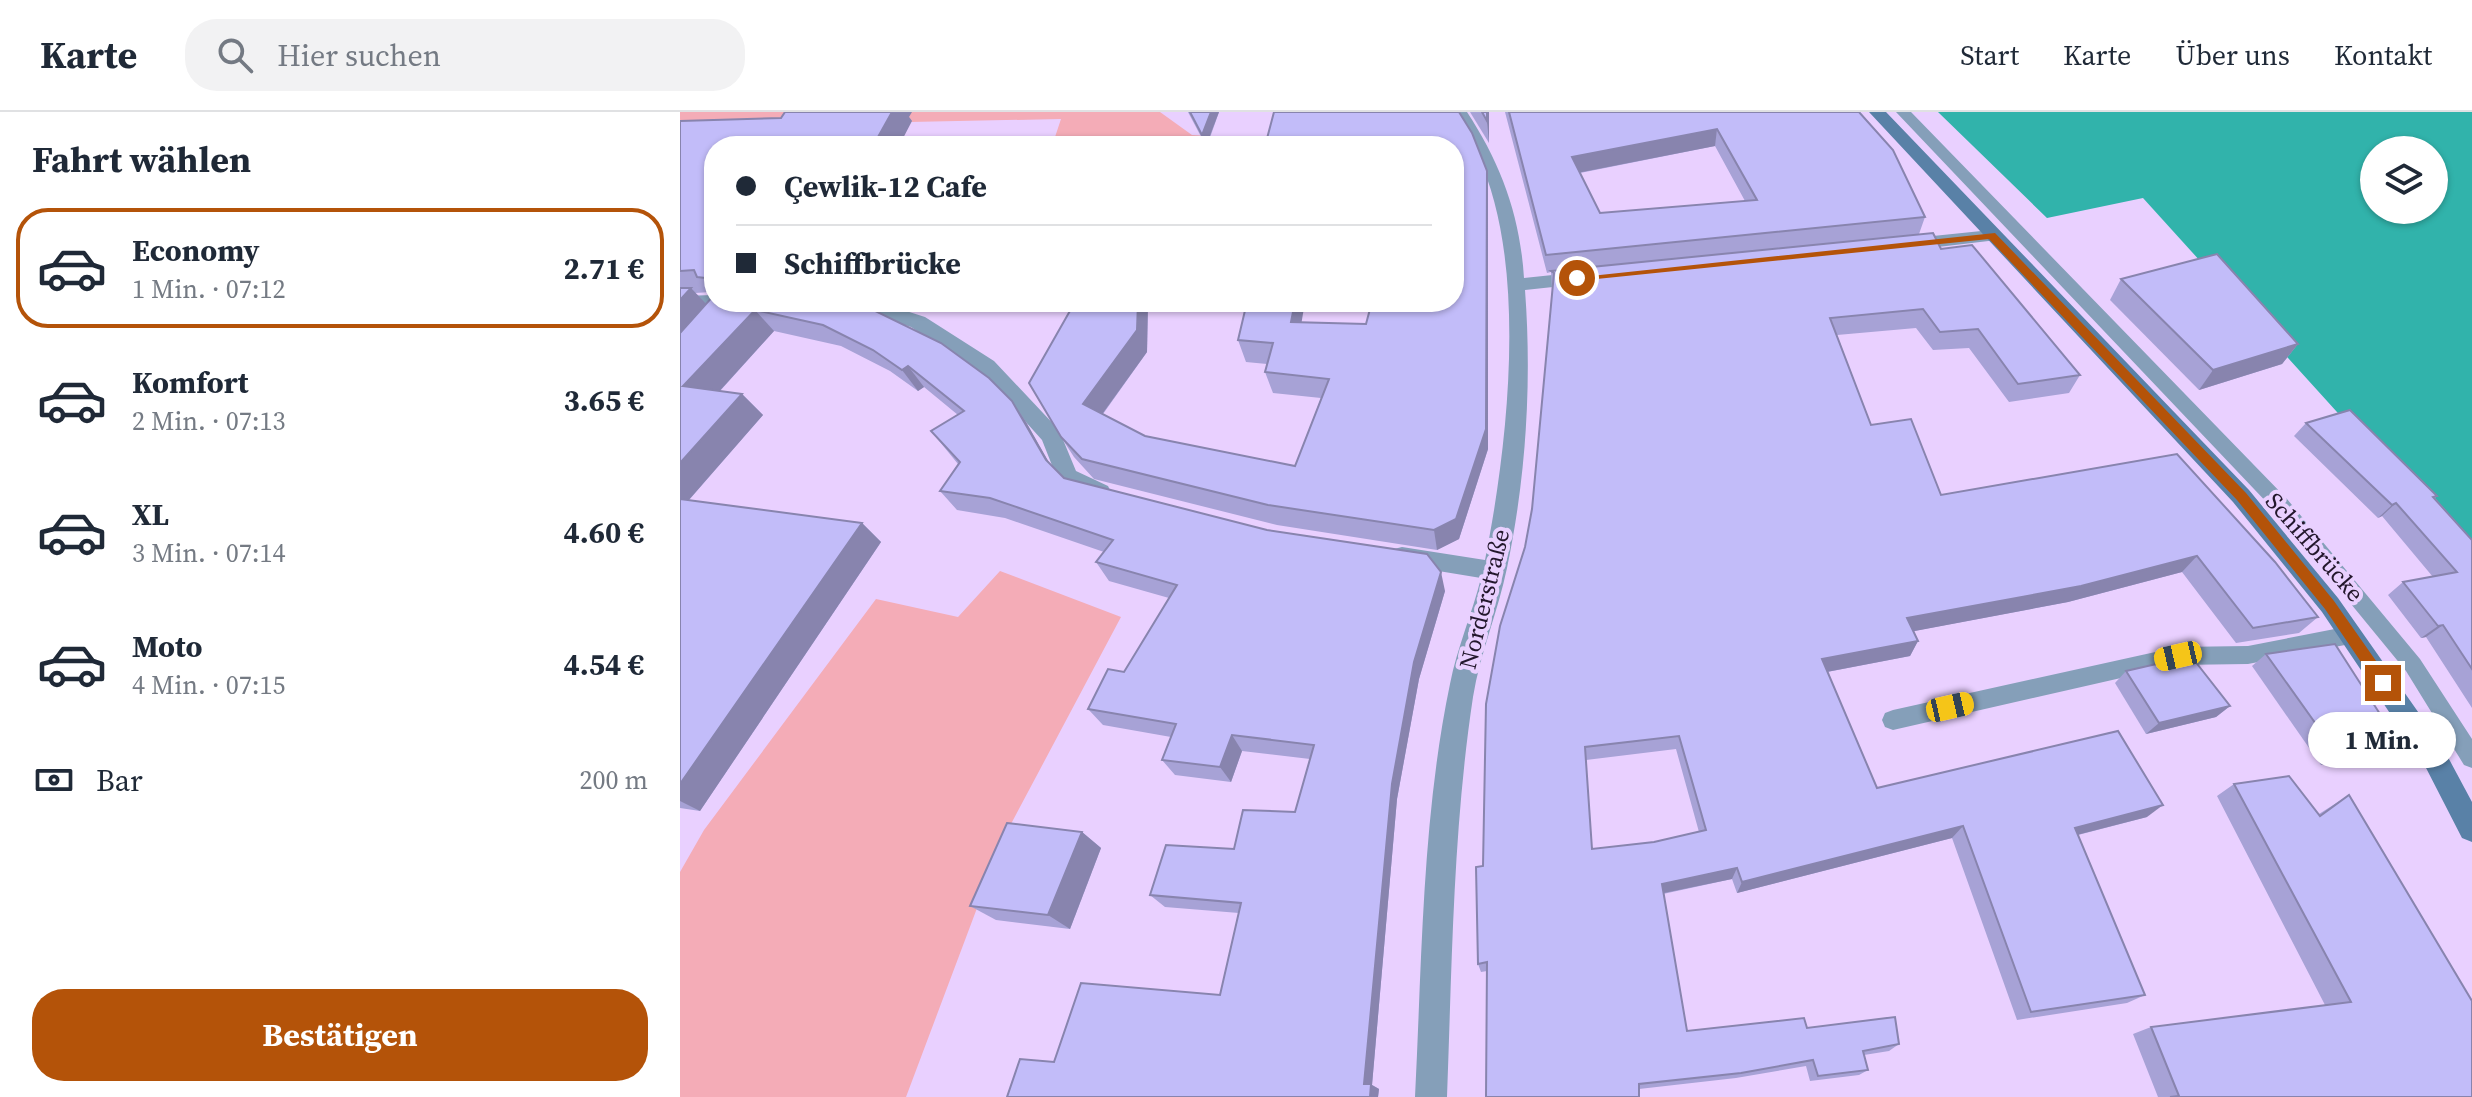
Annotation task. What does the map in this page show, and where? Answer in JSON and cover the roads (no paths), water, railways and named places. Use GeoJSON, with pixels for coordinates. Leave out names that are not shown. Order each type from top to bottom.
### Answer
{"type":"FeatureCollection","features":[{"type":"Feature","properties":{"kind":"main road","name":"Schiffbrücke"},"geometry":{"type":"LineString","coordinates":[[1877,112],[1991,236],[2241,496],[2350,635],[2433,755],[2472,829]]}},
{"type":"Feature","properties":{"kind":"street","name":"Norderstraße"},"geometry":{"type":"LineString","coordinates":[[1431,1097],[1442,844],[1460,695],[1495,571],[1514,462],[1516,285],[1491,164],[1477,132],[1459,112]]}},
{"type":"Feature","properties":{"kind":"street"},"geometry":{"type":"LineString","coordinates":[[1886,246],[1991,236]]}},
{"type":"Feature","properties":{"kind":"street"},"geometry":{"type":"LineString","coordinates":[[1516,285],[1594,276]]}},
{"type":"Feature","properties":{"kind":"street"},"geometry":{"type":"LineString","coordinates":[[680,302],[704,301]]}},
{"type":"Feature","properties":{"kind":"street"},"geometry":{"type":"LineString","coordinates":[[712,326],[724,312]]}},
{"type":"Feature","properties":{"kind":"street"},"geometry":{"type":"LineString","coordinates":[[888,312],[918,322],[987,366],[1051,436],[1067,477],[1086,489],[1127,499]]}},
{"type":"Feature","properties":{"kind":"street"},"geometry":{"type":"LineString","coordinates":[[1385,554],[1495,571]]}},
{"type":"Feature","properties":{"kind":"lane","name":"Schiffbrücke"},"geometry":{"type":"LineString","coordinates":[[1903,112],[2280,504],[2413,665],[2472,758]]}},
{"type":"Feature","properties":{"kind":"lane"},"geometry":{"type":"LineString","coordinates":[[1893,720],[2178,656],[2248,655],[2350,635]]}}]}
